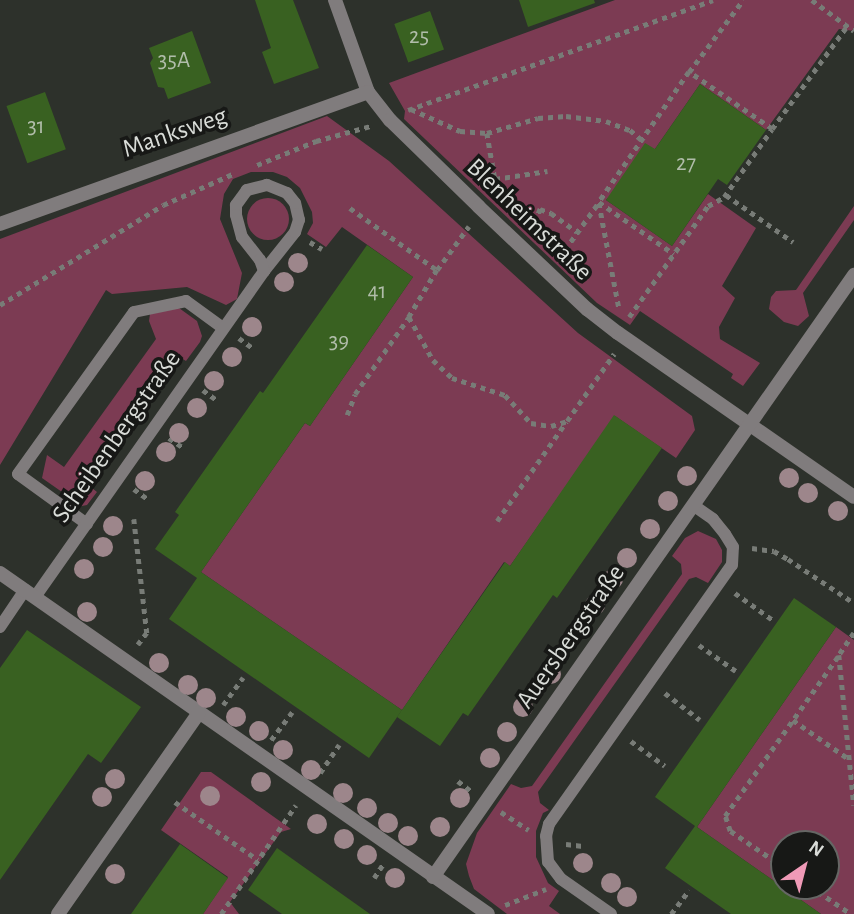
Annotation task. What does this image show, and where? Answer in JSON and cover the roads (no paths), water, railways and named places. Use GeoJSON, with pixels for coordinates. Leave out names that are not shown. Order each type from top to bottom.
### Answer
{"type":"FeatureCollection","features":[{"type":"Feature","properties":{"kind":"street","name":"Blenheimstraße"},"geometry":{"type":"LineString","coordinates":[[335,0],[368,92],[390,120],[479,207],[548,273],[620,330],[749,425],[854,497]]}},
{"type":"Feature","properties":{"kind":"street","name":"Manksweg"},"geometry":{"type":"LineString","coordinates":[[0,224],[368,92]]}},
{"type":"Feature","properties":{"kind":"street"},"geometry":{"type":"LineString","coordinates":[[749,425],[854,275]]}},
{"type":"Feature","properties":{"kind":"street","name":"Auersbergstraße"},"geometry":{"type":"LineString","coordinates":[[433,877],[749,425]]}},
{"type":"Feature","properties":{"kind":"street"},"geometry":{"type":"LineString","coordinates":[[0,573],[433,877],[494,910]]}},
{"type":"Feature","properties":{"kind":"street"},"geometry":{"type":"LineString","coordinates":[[58,914],[205,717]]}},
{"type":"Feature","properties":{"kind":"lane","name":"Scheibenbergstraße"},"geometry":{"type":"LineString","coordinates":[[0,627],[88,524],[223,328],[295,232],[299,212],[287,193],[267,185],[247,190],[236,205],[242,237],[260,260],[264,271]]}},
{"type":"Feature","properties":{"kind":"lane"},"geometry":{"type":"LineString","coordinates":[[88,524],[18,474],[135,312],[186,301],[223,328]]}},
{"type":"Feature","properties":{"kind":"lane"},"geometry":{"type":"LineString","coordinates":[[611,914],[561,879],[548,862],[545,850],[550,824],[732,565],[733,547],[713,519],[694,505]]}}]}
